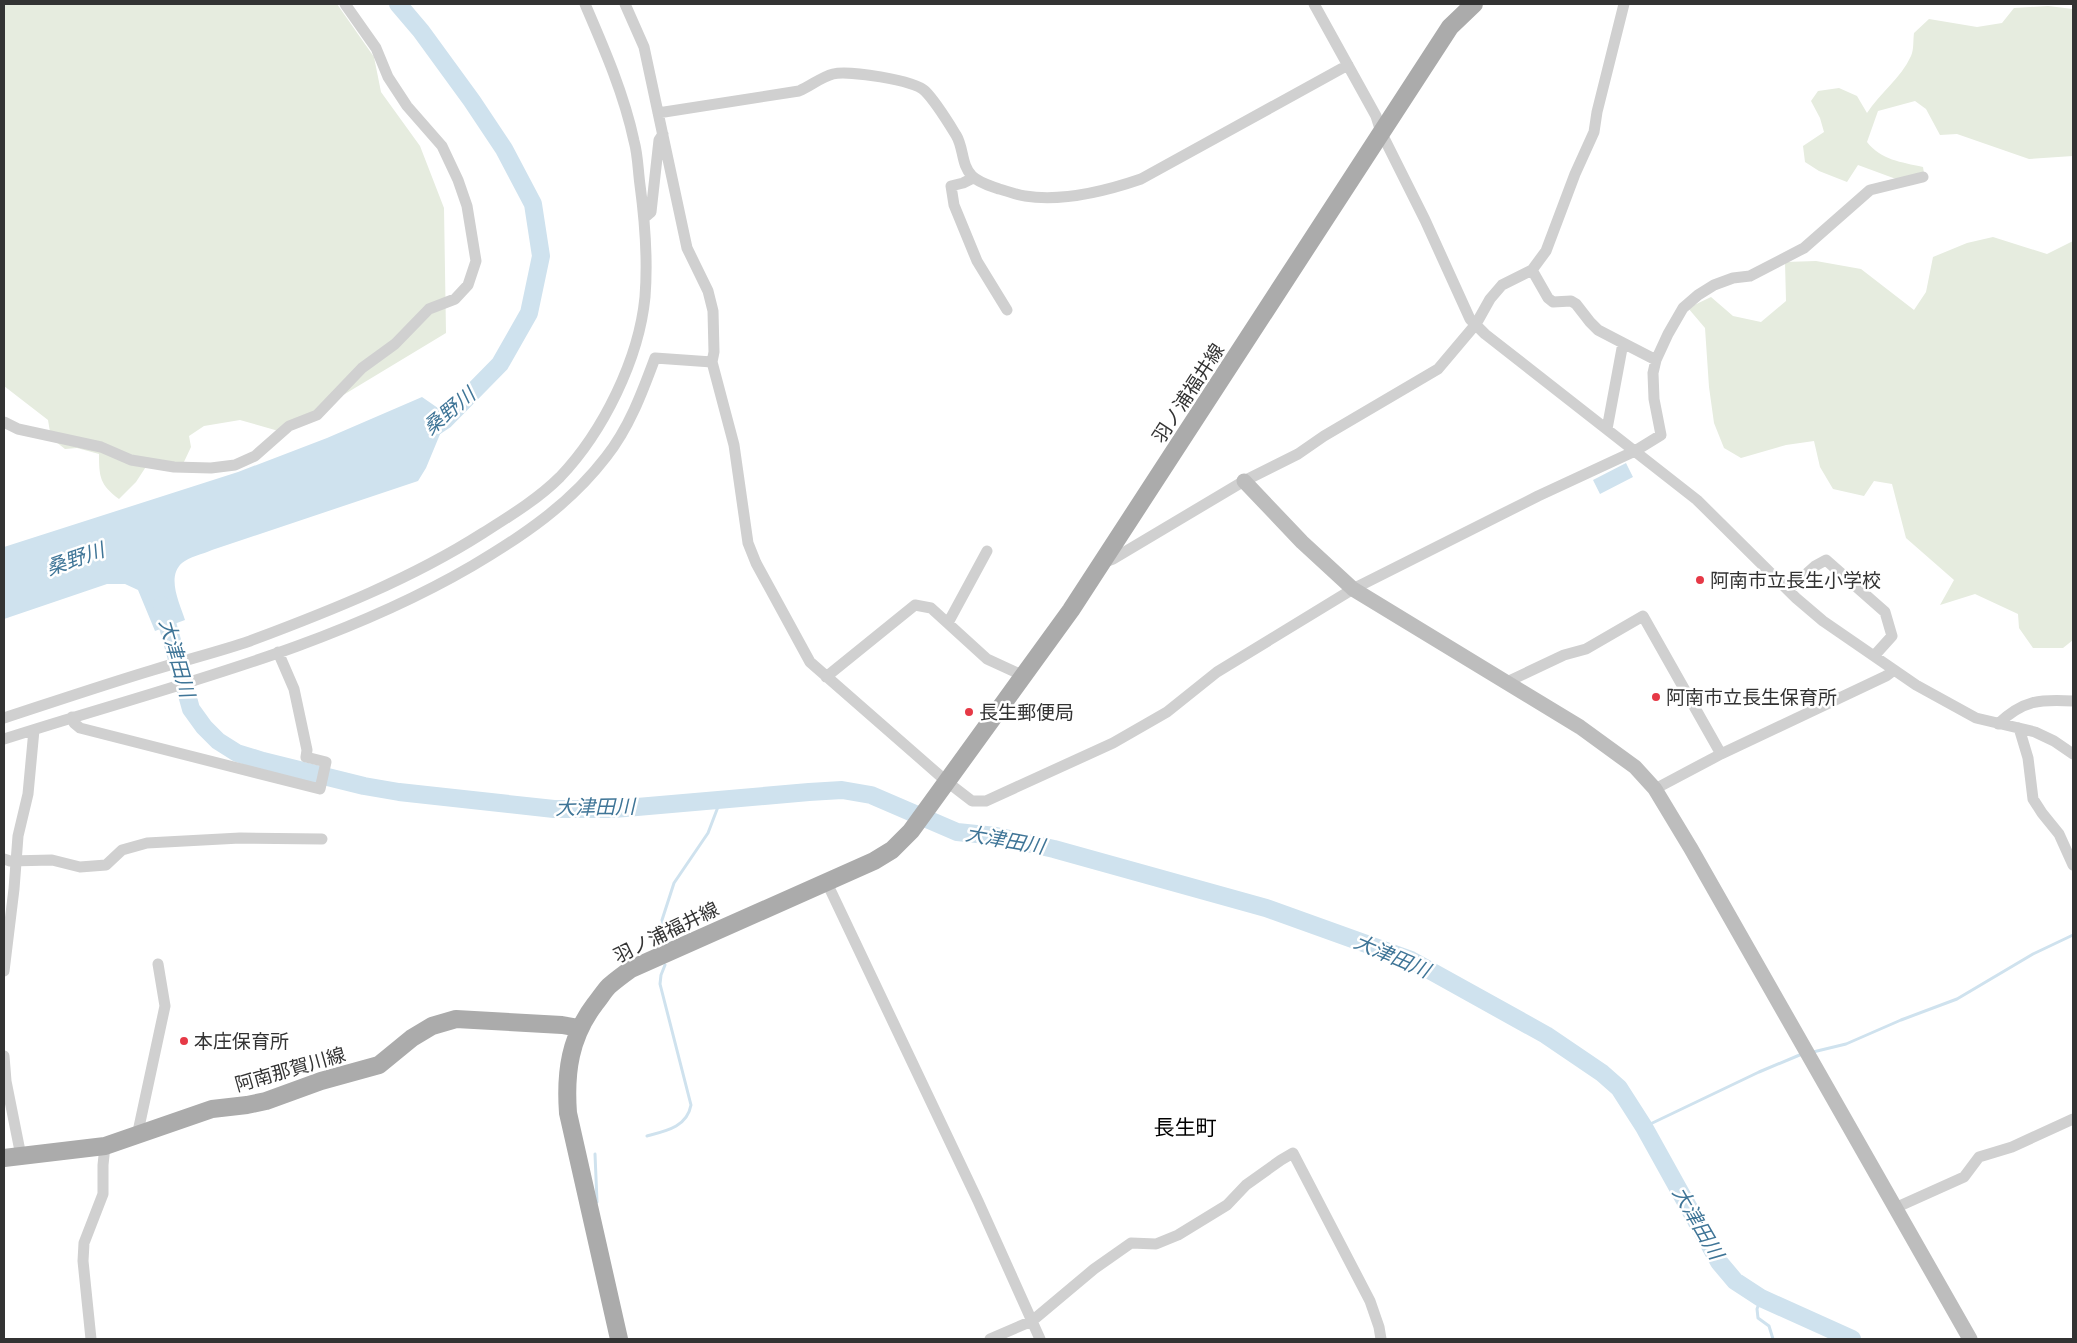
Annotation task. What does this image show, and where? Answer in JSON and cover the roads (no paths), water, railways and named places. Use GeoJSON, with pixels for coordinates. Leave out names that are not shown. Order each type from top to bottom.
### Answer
{"type":"FeatureCollection","features":[{"type":"Feature","properties":{"kind":"main road","name":"羽ノ浦福井線"},"geometry":{"type":"LineString","coordinates":[[619,1339],[568,1113],[566,1086],[569,1064],[579,1028],[608,987],[631,969],[672,949],[874,861],[892,850],[911,831],[1024,676],[1102,563],[1450,26],[1474,4]]}},
{"type":"Feature","properties":{"kind":"main road","name":"阿南那賀川線"},"geometry":{"type":"LineString","coordinates":[[12,1157],[105,1146],[212,1109],[266,1101],[322,1081],[379,1065],[412,1038],[432,1026],[456,1019],[562,1025],[579,1028]]}},
{"type":"Feature","properties":{"kind":"street"},"geometry":{"type":"LineString","coordinates":[[4,422],[18,430],[100,447],[131,460],[174,467],[211,468],[235,465],[255,456],[289,426],[317,415],[362,368],[395,344],[429,309],[455,299],[468,285],[476,261],[467,206],[458,180],[442,146],[407,106],[388,77],[376,48],[345,4]]}},
{"type":"Feature","properties":{"kind":"street"},"geometry":{"type":"LineString","coordinates":[[4,718],[156,668],[248,641],[374,592],[453,552],[523,508],[559,478],[589,442],[619,389],[637,336],[644,299],[647,259],[635,142],[622,98],[602,43],[585,4]]}},
{"type":"Feature","properties":{"kind":"street"},"geometry":{"type":"LineString","coordinates":[[625,4],[644,47],[687,248],[708,291],[713,311],[714,352],[712,362],[734,445],[748,543],[756,563],[810,662],[946,781],[972,801],[986,802],[1113,743],[1167,712],[1217,672],[1353,589],[1538,496],[1635,451],[1661,435],[1653,389],[1653,373],[1656,360],[1683,308],[1698,295],[1720,283],[1733,278],[1750,276],[1804,248],[1870,190],[1923,177]]}},
{"type":"Feature","properties":{"kind":"street"},"geometry":{"type":"LineString","coordinates":[[1314,4],[1376,116],[1381,132],[1425,220],[1470,319],[1509,354],[1697,500],[1822,621],[1916,685],[1976,718],[2035,732],[2054,741],[2073,754]]}},
{"type":"Feature","properties":{"kind":"street"},"geometry":{"type":"LineString","coordinates":[[1102,563],[1113,559],[1244,481],[1298,454],[1324,436],[1438,369],[1476,324],[1490,299],[1502,285],[1532,270],[1546,251],[1575,174],[1594,132],[1596,112],[1624,4]]}},
{"type":"Feature","properties":{"kind":"street"},"geometry":{"type":"LineString","coordinates":[[658,113],[800,91],[824,76],[836,73],[851,72],[896,80],[913,84],[924,90],[956,135],[962,147],[966,169],[973,178],[987,185],[1024,196],[1042,198],[1093,193],[1113,189],[1141,179],[1348,65]]}},
{"type":"Feature","properties":{"kind":"street"},"geometry":{"type":"LineString","coordinates":[[644,218],[650,212],[658,140],[663,134]]}},
{"type":"Feature","properties":{"kind":"street"},"geometry":{"type":"LineString","coordinates":[[973,178],[951,186],[952,197],[977,261],[1007,310]]}},
{"type":"Feature","properties":{"kind":"street"},"geometry":{"type":"LineString","coordinates":[[1532,270],[1548,298],[1554,302],[1572,301],[1598,330],[1656,360]]}},
{"type":"Feature","properties":{"kind":"street"},"geometry":{"type":"LineString","coordinates":[[1607,429],[1623,342]]}},
{"type":"Feature","properties":{"kind":"street"},"geometry":{"type":"LineString","coordinates":[[4,740],[326,636],[388,610],[438,586],[525,534],[554,512],[581,486],[607,456],[630,420],[655,358],[712,362]]}},
{"type":"Feature","properties":{"kind":"street"},"geometry":{"type":"LineString","coordinates":[[1244,481],[1302,542],[1353,589],[1580,727],[1635,767],[1655,789],[1970,1339]]}},
{"type":"Feature","properties":{"kind":"street"},"geometry":{"type":"LineString","coordinates":[[948,623],[987,551]]}},
{"type":"Feature","properties":{"kind":"street"},"geometry":{"type":"LineString","coordinates":[[1788,590],[1815,566],[1826,560],[1885,612],[1892,636],[1874,656]]}},
{"type":"Feature","properties":{"kind":"street"},"geometry":{"type":"LineString","coordinates":[[826,677],[915,605],[930,608],[987,659],[1024,676]]}},
{"type":"Feature","properties":{"kind":"street"},"geometry":{"type":"LineString","coordinates":[[1506,682],[1564,656],[1586,649],[1643,616],[1721,754]]}},
{"type":"Feature","properties":{"kind":"street"},"geometry":{"type":"LineString","coordinates":[[72,717],[74,723],[80,728],[320,790],[326,762],[306,757],[307,750],[294,689],[278,652]]}},
{"type":"Feature","properties":{"kind":"street"},"geometry":{"type":"LineString","coordinates":[[1655,789],[1721,754],[1886,676],[1894,670]]}},
{"type":"Feature","properties":{"kind":"street"},"geometry":{"type":"LineString","coordinates":[[1998,724],[2008,714],[2024,704],[2044,700],[2073,701]]}},
{"type":"Feature","properties":{"kind":"street"},"geometry":{"type":"LineString","coordinates":[[2019,728],[2028,758],[2034,799],[2058,834],[2073,865]]}},
{"type":"Feature","properties":{"kind":"street"},"geometry":{"type":"LineString","coordinates":[[4,971],[18,836],[28,794],[34,730]]}},
{"type":"Feature","properties":{"kind":"street"},"geometry":{"type":"LineString","coordinates":[[4,859],[16,861],[52,860],[80,867],[106,865],[122,850],[147,843],[240,838],[322,839]]}},
{"type":"Feature","properties":{"kind":"street"},"geometry":{"type":"LineString","coordinates":[[827,883],[899,1032],[1040,1339]]}},
{"type":"Feature","properties":{"kind":"street"},"geometry":{"type":"LineString","coordinates":[[142,1134],[139,1127],[165,1006],[158,964]]}},
{"type":"Feature","properties":{"kind":"street"},"geometry":{"type":"LineString","coordinates":[[4,1056],[12,1157]]}},
{"type":"Feature","properties":{"kind":"street"},"geometry":{"type":"LineString","coordinates":[[1895,1208],[1964,1177],[1979,1157],[2028,1140],[2073,1119]]}},
{"type":"Feature","properties":{"kind":"street"},"geometry":{"type":"LineString","coordinates":[[91,1339],[86,1296],[84,1243],[104,1194],[103,1165],[105,1146]]}},
{"type":"Feature","properties":{"kind":"street"},"geometry":{"type":"LineString","coordinates":[[990,1339],[1032,1321],[1094,1269],[1131,1243],[1156,1244],[1178,1235],[1227,1205],[1246,1185],[1281,1160],[1293,1154],[1370,1301],[1379,1327],[1380,1339]]}},
{"type":"Feature","properties":{"kind":"water"},"geometry":{"type":"Polygon","coordinates":[[[422,397],[448,415],[426,468],[418,481],[212,550],[185,561],[177,569],[175,583],[185,620],[155,631],[138,590],[125,584],[107,584],[4,619],[4,547],[238,472],[327,438],[422,397]]]}},
{"type":"Feature","properties":{"kind":"water"},"geometry":{"type":"Polygon","coordinates":[[[1626,463],[1633,477],[1600,494],[1593,480],[1626,463]]]}},
{"type":"Feature","properties":{"kind":"waterway","name":"桑野川"},"geometry":{"type":"LineString","coordinates":[[398,4],[421,31],[504,149],[533,204],[541,256],[529,313],[500,364],[445,420],[427,432]]}},
{"type":"Feature","properties":{"kind":"waterway","name":"大津田川"},"geometry":{"type":"LineString","coordinates":[[162,605],[191,709],[204,727],[218,741],[237,753],[263,761],[364,786],[399,792],[554,809],[614,809],[842,790],[871,795],[957,832],[996,836],[1054,849],[1266,908],[1411,960],[1546,1035],[1602,1073],[1619,1088],[1644,1127],[1719,1262],[1735,1281],[1761,1298],[1852,1339]]}},
{"type":"Feature","properties":{"kind":"waterway"},"geometry":{"type":"LineString","coordinates":[[669,943],[662,920],[674,883],[708,833],[721,799]]}},
{"type":"Feature","properties":{"kind":"waterway"},"geometry":{"type":"LineString","coordinates":[[1813,1052],[1846,1044],[1901,1020],[1957,999],[2033,954],[2073,935]]}},
{"type":"Feature","properties":{"kind":"waterway"},"geometry":{"type":"LineString","coordinates":[[647,1136],[675,1127],[685,1118],[691,1105],[660,984],[665,965]]}},
{"type":"Feature","properties":{"kind":"waterway"},"geometry":{"type":"LineString","coordinates":[[1644,1127],[1759,1072],[1802,1054]]}},
{"type":"Feature","properties":{"kind":"waterway"},"geometry":{"type":"LineString","coordinates":[[595,1154],[597,1202]]}},
{"type":"Feature","properties":{"kind":"waterway"},"geometry":{"type":"LineString","coordinates":[[1761,1298],[1757,1309],[1758,1318],[1769,1326],[1773,1339]]}},
{"type":"Feature","properties":{"kind":"place","name":"阿南市立長生小学校"},"geometry":{"type":"Point","coordinates":[1700,580]}},
{"type":"Feature","properties":{"kind":"place","name":"阿南市立長生保育所"},"geometry":{"type":"Point","coordinates":[1656,697]}},
{"type":"Feature","properties":{"kind":"place","name":"長生郵便局"},"geometry":{"type":"Point","coordinates":[969,712]}},
{"type":"Feature","properties":{"kind":"place","name":"本庄保育所"},"geometry":{"type":"Point","coordinates":[184,1041]}},
{"type":"Feature","properties":{"kind":"district","name":"長生町"},"geometry":{"type":"Point","coordinates":[1185,1128]}}]}
